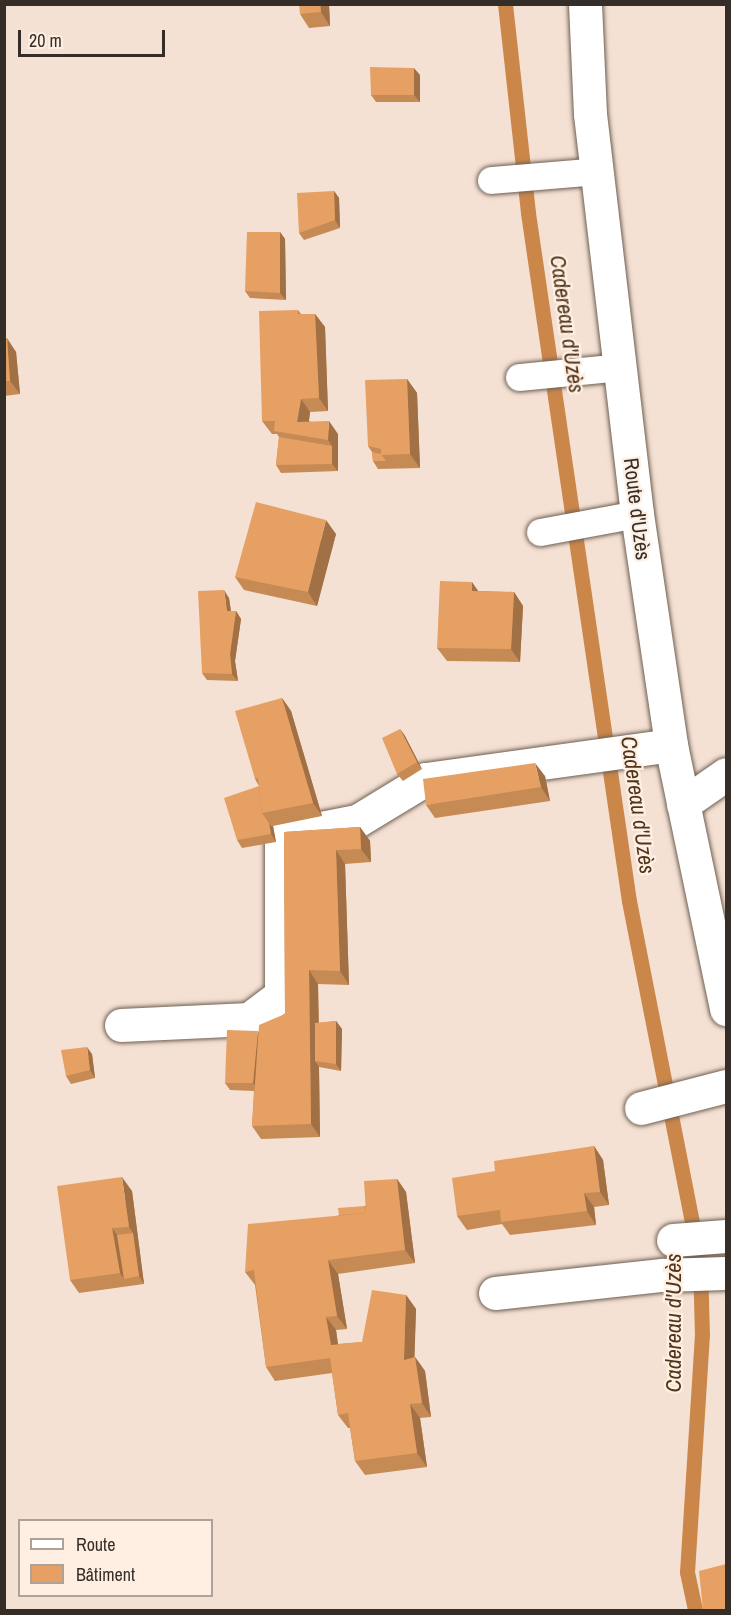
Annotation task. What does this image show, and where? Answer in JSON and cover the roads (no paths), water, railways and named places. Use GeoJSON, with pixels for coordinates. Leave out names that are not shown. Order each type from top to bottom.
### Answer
{"type":"FeatureCollection","features":[{"type":"Feature","properties":{"kind":"street","name":"Route d'Uzès"},"geometry":{"type":"LineString","coordinates":[[585,4],[590,114],[599,171],[621,367],[622,517],[656,747],[683,804],[726,1009]]}},
{"type":"Feature","properties":{"kind":"street"},"geometry":{"type":"LineString","coordinates":[[121,1025],[249,1019],[281,994],[281,836],[357,821],[426,779],[574,756],[656,747]]}},
{"type":"Feature","properties":{"kind":"street"},"geometry":{"type":"LineString","coordinates":[[683,804],[726,774]]}},
{"type":"Feature","properties":{"kind":"street"},"geometry":{"type":"LineString","coordinates":[[641,1108],[716,1089]]}},
{"type":"Feature","properties":{"kind":"street"},"geometry":{"type":"LineString","coordinates":[[673,1240],[723,1237]]}},
{"type":"Feature","properties":{"kind":"street"},"geometry":{"type":"LineString","coordinates":[[495,1293],[662,1275],[726,1273]]}},
{"type":"Feature","properties":{"kind":"lane"},"geometry":{"type":"LineString","coordinates":[[490,180],[599,171]]}},
{"type":"Feature","properties":{"kind":"lane"},"geometry":{"type":"LineString","coordinates":[[519,377],[621,367]]}},
{"type":"Feature","properties":{"kind":"lane"},"geometry":{"type":"LineString","coordinates":[[540,531],[622,517]]}},
{"type":"Feature","properties":{"kind":"waterway","name":"Cadereau d'Uzès"},"geometry":{"type":"LineString","coordinates":[[505,4],[528,213],[629,901],[700,1264],[702,1334],[687,1572],[695,1610]]}}]}
